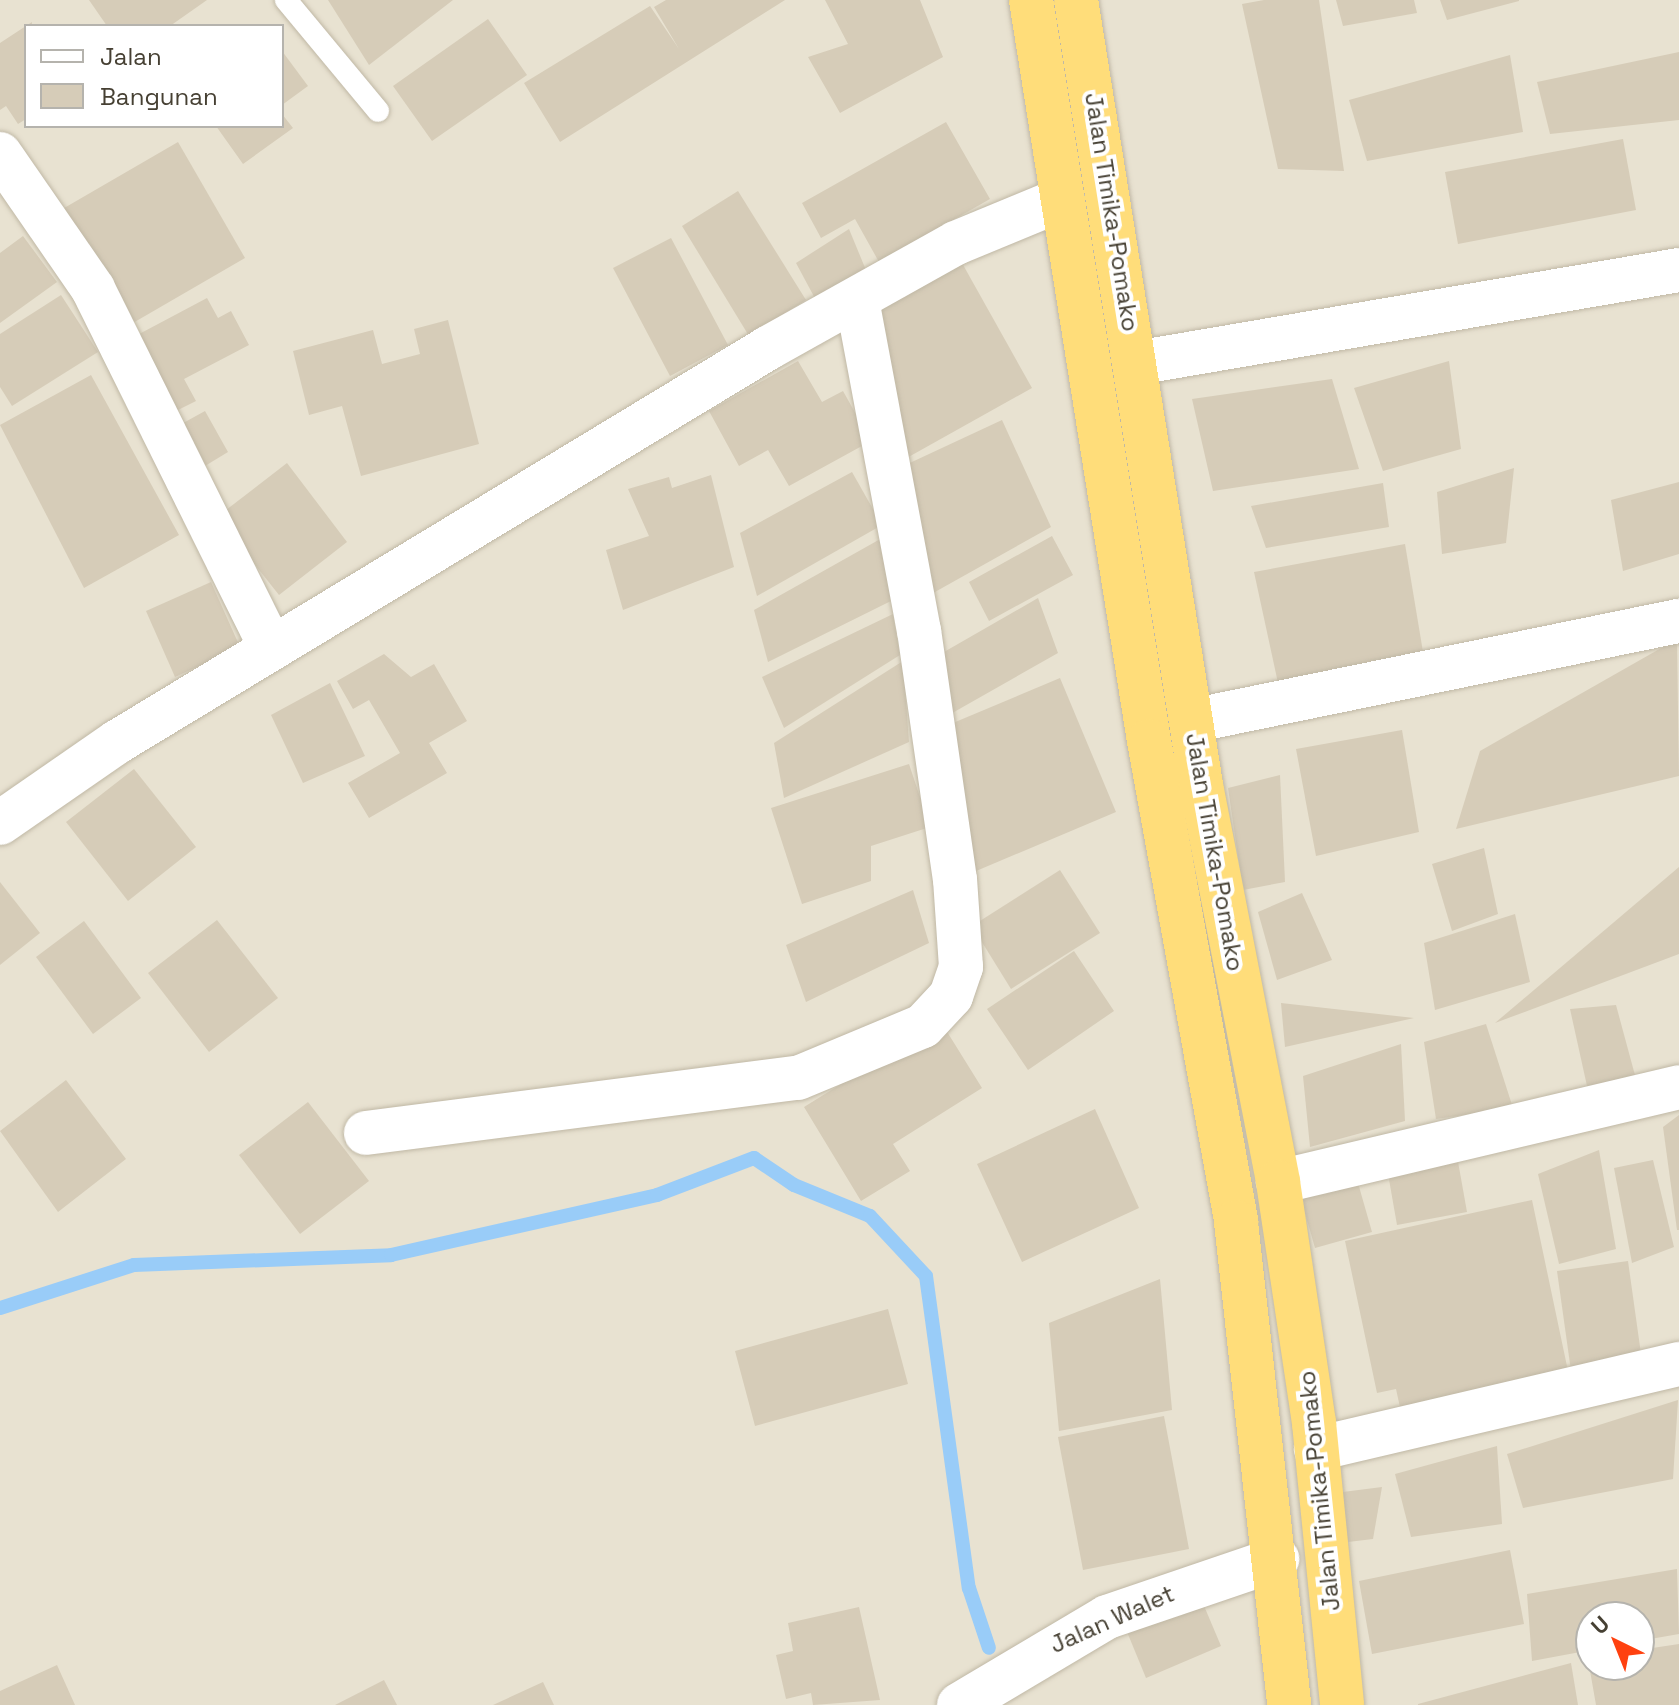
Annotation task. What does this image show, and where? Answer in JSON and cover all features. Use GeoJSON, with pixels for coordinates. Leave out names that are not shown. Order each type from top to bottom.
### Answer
{"type":"FeatureCollection","features":[{"type":"Feature","properties":{"kind":"highway","name":"Jalan Timika-Pomako"},"geometry":{"type":"LineString","coordinates":[[1031,0],[1236,1222],[1277,1559],[1289,1705]]}},
{"type":"Feature","properties":{"kind":"highway","name":"Jalan Timika-Pomako"},"geometry":{"type":"LineString","coordinates":[[1076,0],[1191,721],[1278,1182],[1316,1449],[1342,1705]]}},
{"type":"Feature","properties":{"kind":"street"},"geometry":{"type":"LineString","coordinates":[[0,154],[93,289],[271,648]]}},
{"type":"Feature","properties":{"kind":"street"},"geometry":{"type":"LineString","coordinates":[[0,823],[271,648],[506,502],[956,243],[1062,199]]}},
{"type":"Feature","properties":{"kind":"street"},"geometry":{"type":"LineString","coordinates":[[1136,363],[1679,270]]}},
{"type":"Feature","properties":{"kind":"street"},"geometry":{"type":"LineString","coordinates":[[366,1133],[798,1078],[923,1026],[951,996],[961,967],[955,880],[919,631],[857,301]]}},
{"type":"Feature","properties":{"kind":"street"},"geometry":{"type":"LineString","coordinates":[[1191,721],[1679,621]]}},
{"type":"Feature","properties":{"kind":"street"},"geometry":{"type":"LineString","coordinates":[[1278,1182],[1679,1087]]}},
{"type":"Feature","properties":{"kind":"street"},"geometry":{"type":"LineString","coordinates":[[1316,1449],[1679,1364]]}},
{"type":"Feature","properties":{"kind":"street","name":"Jalan Walet"},"geometry":{"type":"LineString","coordinates":[[959,1705],[1107,1617],[1277,1559]]}},
{"type":"Feature","properties":{"kind":"lane"},"geometry":{"type":"LineString","coordinates":[[286,0],[378,111]]}},
{"type":"Feature","properties":{"kind":"shaded area"},"geometry":{"type":"Polygon","coordinates":[[[0,0],[1679,0],[1679,1705],[0,1705],[0,0]]]}},
{"type":"Feature","properties":{"kind":"building"},"geometry":{"type":"Polygon","coordinates":[[[89,0],[207,0],[173,24],[106,24],[89,0]]]}},
{"type":"Feature","properties":{"kind":"building"},"geometry":{"type":"Polygon","coordinates":[[[328,0],[453,0],[369,65],[328,0]]]}},
{"type":"Feature","properties":{"kind":"building"},"geometry":{"type":"Polygon","coordinates":[[[666,0],[785,0],[560,142],[524,83],[650,6],[679,49],[654,7],[666,0]]]}},
{"type":"Feature","properties":{"kind":"building"},"geometry":{"type":"Polygon","coordinates":[[[825,0],[920,0],[943,57],[840,113],[808,57],[848,44],[825,0]]]}},
{"type":"Feature","properties":{"kind":"building"},"geometry":{"type":"Polygon","coordinates":[[[1264,0],[1319,0],[1344,171],[1278,169],[1242,4],[1264,0]]]}},
{"type":"Feature","properties":{"kind":"building"},"geometry":{"type":"Polygon","coordinates":[[[1336,0],[1414,0],[1417,13],[1343,26],[1336,0]]]}},
{"type":"Feature","properties":{"kind":"building"},"geometry":{"type":"Polygon","coordinates":[[[1440,0],[1519,0],[1519,1],[1447,20],[1440,0]]]}},
{"type":"Feature","properties":{"kind":"building"},"geometry":{"type":"Polygon","coordinates":[[[488,19],[527,75],[432,141],[393,86],[488,19]]]}},
{"type":"Feature","properties":{"kind":"building"},"geometry":{"type":"Polygon","coordinates":[[[24,27],[24,120],[18,124],[6,106],[0,110],[0,43],[24,27]]]}},
{"type":"Feature","properties":{"kind":"building"},"geometry":{"type":"Polygon","coordinates":[[[1679,52],[1679,120],[1550,134],[1537,82],[1679,52]]]}},
{"type":"Feature","properties":{"kind":"building"},"geometry":{"type":"Polygon","coordinates":[[[284,54],[308,86],[284,104],[284,54]]]}},
{"type":"Feature","properties":{"kind":"building"},"geometry":{"type":"Polygon","coordinates":[[[1510,55],[1523,132],[1367,161],[1349,100],[1510,55]]]}},
{"type":"Feature","properties":{"kind":"building"},"geometry":{"type":"Polygon","coordinates":[[[284,117],[293,128],[243,164],[217,128],[284,128],[284,117]]]}},
{"type":"Feature","properties":{"kind":"building"},"geometry":{"type":"Polygon","coordinates":[[[946,122],[990,199],[879,262],[855,219],[821,238],[802,203],[946,122]]]}},
{"type":"Feature","properties":{"kind":"building"},"geometry":{"type":"Polygon","coordinates":[[[1623,139],[1636,210],[1458,244],[1445,172],[1623,139]]]}},
{"type":"Feature","properties":{"kind":"building"},"geometry":{"type":"Polygon","coordinates":[[[178,142],[245,258],[126,327],[59,211],[178,142]]]}},
{"type":"Feature","properties":{"kind":"building"},"geometry":{"type":"Polygon","coordinates":[[[738,191],[806,300],[749,336],[682,226],[738,191]]]}},
{"type":"Feature","properties":{"kind":"building"},"geometry":{"type":"Polygon","coordinates":[[[849,229],[868,275],[818,304],[796,263],[849,229]]]}},
{"type":"Feature","properties":{"kind":"building"},"geometry":{"type":"Polygon","coordinates":[[[23,236],[57,282],[0,323],[0,253],[23,236]]]}},
{"type":"Feature","properties":{"kind":"building"},"geometry":{"type":"Polygon","coordinates":[[[671,238],[728,345],[670,376],[613,268],[671,238]]]}},
{"type":"Feature","properties":{"kind":"building"},"geometry":{"type":"Polygon","coordinates":[[[962,263],[1032,388],[896,464],[871,314],[962,263]]]}},
{"type":"Feature","properties":{"kind":"building"},"geometry":{"type":"Polygon","coordinates":[[[61,295],[98,352],[12,406],[0,387],[0,334],[61,295]]]}},
{"type":"Feature","properties":{"kind":"building"},"geometry":{"type":"Polygon","coordinates":[[[207,298],[218,318],[231,311],[249,345],[184,379],[196,401],[166,416],[126,341],[207,298]]]}},
{"type":"Feature","properties":{"kind":"building"},"geometry":{"type":"Polygon","coordinates":[[[448,320],[479,444],[361,476],[342,406],[309,415],[293,351],[373,330],[382,364],[420,354],[414,329],[448,320]]]}},
{"type":"Feature","properties":{"kind":"building"},"geometry":{"type":"Polygon","coordinates":[[[798,361],[822,402],[843,391],[871,441],[789,486],[768,450],[739,466],[709,411],[798,361]]]}},
{"type":"Feature","properties":{"kind":"building"},"geometry":{"type":"Polygon","coordinates":[[[1449,361],[1461,449],[1383,471],[1354,388],[1449,361]]]}},
{"type":"Feature","properties":{"kind":"building"},"geometry":{"type":"Polygon","coordinates":[[[91,375],[179,535],[84,588],[0,425],[91,375]]]}},
{"type":"Feature","properties":{"kind":"building"},"geometry":{"type":"Polygon","coordinates":[[[1332,379],[1359,469],[1213,491],[1192,399],[1332,379]]]}},
{"type":"Feature","properties":{"kind":"building"},"geometry":{"type":"Polygon","coordinates":[[[205,411],[228,452],[200,469],[176,427],[205,411]]]}},
{"type":"Feature","properties":{"kind":"building"},"geometry":{"type":"Polygon","coordinates":[[[1002,420],[1051,527],[926,597],[899,468],[1002,420]]]}},
{"type":"Feature","properties":{"kind":"building"},"geometry":{"type":"Polygon","coordinates":[[[287,463],[347,542],[279,595],[217,517],[287,463]]]}},
{"type":"Feature","properties":{"kind":"building"},"geometry":{"type":"Polygon","coordinates":[[[1514,468],[1506,543],[1442,554],[1437,492],[1514,468]]]}},
{"type":"Feature","properties":{"kind":"building"},"geometry":{"type":"Polygon","coordinates":[[[852,472],[882,525],[757,596],[740,533],[852,472]]]}},
{"type":"Feature","properties":{"kind":"building"},"geometry":{"type":"Polygon","coordinates":[[[711,475],[734,567],[623,610],[606,550],[649,536],[628,489],[669,477],[672,488],[711,475]]]}},
{"type":"Feature","properties":{"kind":"building"},"geometry":{"type":"Polygon","coordinates":[[[1679,482],[1679,554],[1623,571],[1611,500],[1679,482]]]}},
{"type":"Feature","properties":{"kind":"building"},"geometry":{"type":"Polygon","coordinates":[[[1383,483],[1389,527],[1266,548],[1251,506],[1383,483]]]}},
{"type":"Feature","properties":{"kind":"building"},"geometry":{"type":"Polygon","coordinates":[[[891,533],[893,600],[768,662],[754,610],[891,533]]]}},
{"type":"Feature","properties":{"kind":"building"},"geometry":{"type":"Polygon","coordinates":[[[1052,536],[1073,575],[989,621],[969,582],[1052,536]]]}},
{"type":"Feature","properties":{"kind":"building"},"geometry":{"type":"Polygon","coordinates":[[[1405,544],[1423,652],[1278,683],[1254,572],[1405,544]]]}},
{"type":"Feature","properties":{"kind":"building"},"geometry":{"type":"Polygon","coordinates":[[[211,582],[240,647],[175,677],[146,611],[211,582]]]}},
{"type":"Feature","properties":{"kind":"building"},"geometry":{"type":"Polygon","coordinates":[[[1038,598],[1058,653],[947,716],[937,656],[1038,598]]]}},
{"type":"Feature","properties":{"kind":"building"},"geometry":{"type":"Polygon","coordinates":[[[893,614],[900,655],[784,728],[762,677],[893,614]]]}},
{"type":"Feature","properties":{"kind":"building"},"geometry":{"type":"Polygon","coordinates":[[[1677,639],[1679,776],[1456,829],[1480,751],[1677,639]]]}},
{"type":"Feature","properties":{"kind":"building"},"geometry":{"type":"Polygon","coordinates":[[[384,654],[411,677],[434,664],[467,721],[429,743],[447,773],[369,818],[348,783],[400,753],[369,700],[353,709],[337,681],[384,654]]]}},
{"type":"Feature","properties":{"kind":"building"},"geometry":{"type":"Polygon","coordinates":[[[903,661],[909,742],[784,798],[774,743],[903,661]]]}},
{"type":"Feature","properties":{"kind":"building"},"geometry":{"type":"Polygon","coordinates":[[[1060,678],[1116,812],[962,877],[941,728],[1060,678]]]}},
{"type":"Feature","properties":{"kind":"building"},"geometry":{"type":"Polygon","coordinates":[[[330,683],[365,756],[303,783],[271,715],[330,683]]]}},
{"type":"Feature","properties":{"kind":"building"},"geometry":{"type":"Polygon","coordinates":[[[1402,730],[1419,832],[1316,856],[1296,749],[1402,730]]]}},
{"type":"Feature","properties":{"kind":"building"},"geometry":{"type":"Polygon","coordinates":[[[909,764],[930,827],[871,846],[871,881],[802,904],[771,808],[909,764]]]}},
{"type":"Feature","properties":{"kind":"building"},"geometry":{"type":"Polygon","coordinates":[[[134,769],[196,847],[128,901],[66,822],[134,769]]]}},
{"type":"Feature","properties":{"kind":"building"},"geometry":{"type":"Polygon","coordinates":[[[1280,775],[1285,882],[1243,890],[1228,788],[1280,775]]]}},
{"type":"Feature","properties":{"kind":"building"},"geometry":{"type":"Polygon","coordinates":[[[1484,848],[1498,914],[1452,931],[1432,864],[1484,848]]]}},
{"type":"Feature","properties":{"kind":"building"},"geometry":{"type":"Polygon","coordinates":[[[1679,867],[1679,954],[1495,1023],[1679,867]]]}},
{"type":"Feature","properties":{"kind":"building"},"geometry":{"type":"Polygon","coordinates":[[[1060,870],[1100,933],[1011,989],[972,926],[1060,870]]]}},
{"type":"Feature","properties":{"kind":"building"},"geometry":{"type":"Polygon","coordinates":[[[0,882],[40,933],[0,965],[0,882]]]}},
{"type":"Feature","properties":{"kind":"building"},"geometry":{"type":"Polygon","coordinates":[[[913,890],[929,943],[806,1002],[786,945],[913,890]]]}},
{"type":"Feature","properties":{"kind":"building"},"geometry":{"type":"Polygon","coordinates":[[[1302,893],[1332,960],[1277,980],[1258,912],[1302,893]]]}},
{"type":"Feature","properties":{"kind":"building"},"geometry":{"type":"Polygon","coordinates":[[[1515,914],[1530,982],[1435,1010],[1424,943],[1515,914]]]}},
{"type":"Feature","properties":{"kind":"building"},"geometry":{"type":"Polygon","coordinates":[[[217,920],[278,998],[209,1052],[148,973],[217,920]]]}},
{"type":"Feature","properties":{"kind":"building"},"geometry":{"type":"Polygon","coordinates":[[[84,921],[141,998],[93,1034],[36,957],[84,921]]]}},
{"type":"Feature","properties":{"kind":"building"},"geometry":{"type":"Polygon","coordinates":[[[1074,951],[1114,1011],[1028,1070],[987,1009],[1074,951]]]}},
{"type":"Feature","properties":{"kind":"building"},"geometry":{"type":"Polygon","coordinates":[[[1281,1003],[1414,1018],[1285,1047],[1281,1003]]]}},
{"type":"Feature","properties":{"kind":"building"},"geometry":{"type":"Polygon","coordinates":[[[1616,1005],[1639,1090],[1587,1086],[1570,1009],[1616,1005]]]}},
{"type":"Feature","properties":{"kind":"building"},"geometry":{"type":"Polygon","coordinates":[[[941,1022],[982,1088],[893,1144],[910,1171],[861,1201],[804,1107],[941,1022]]]}},
{"type":"Feature","properties":{"kind":"building"},"geometry":{"type":"Polygon","coordinates":[[[1486,1024],[1513,1108],[1436,1119],[1424,1042],[1486,1024]]]}},
{"type":"Feature","properties":{"kind":"building"},"geometry":{"type":"Polygon","coordinates":[[[1401,1044],[1405,1121],[1310,1147],[1303,1076],[1401,1044]]]}},
{"type":"Feature","properties":{"kind":"building"},"geometry":{"type":"Polygon","coordinates":[[[66,1080],[126,1159],[58,1212],[0,1131],[66,1080]]]}},
{"type":"Feature","properties":{"kind":"building"},"geometry":{"type":"Polygon","coordinates":[[[308,1102],[369,1181],[300,1234],[239,1155],[308,1102]]]}},
{"type":"Feature","properties":{"kind":"building"},"geometry":{"type":"Polygon","coordinates":[[[1095,1109],[1139,1208],[1022,1262],[977,1164],[1095,1109]]]}},
{"type":"Feature","properties":{"kind":"building"},"geometry":{"type":"Polygon","coordinates":[[[1679,1115],[1679,1230],[1677,1230],[1663,1127],[1679,1115]]]}},
{"type":"Feature","properties":{"kind":"building"},"geometry":{"type":"Polygon","coordinates":[[[1599,1150],[1616,1249],[1559,1264],[1538,1174],[1599,1150]]]}},
{"type":"Feature","properties":{"kind":"building"},"geometry":{"type":"Polygon","coordinates":[[[1457,1156],[1467,1212],[1397,1225],[1387,1168],[1457,1156]]]}},
{"type":"Feature","properties":{"kind":"building"},"geometry":{"type":"Polygon","coordinates":[[[1653,1160],[1674,1247],[1632,1263],[1614,1168],[1653,1160]]]}},
{"type":"Feature","properties":{"kind":"building"},"geometry":{"type":"Polygon","coordinates":[[[1358,1183],[1372,1232],[1315,1248],[1301,1199],[1358,1183]]]}},
{"type":"Feature","properties":{"kind":"building"},"geometry":{"type":"Polygon","coordinates":[[[1532,1200],[1568,1371],[1403,1421],[1396,1389],[1377,1393],[1345,1241],[1532,1200]]]}},
{"type":"Feature","properties":{"kind":"building"},"geometry":{"type":"Polygon","coordinates":[[[1628,1261],[1642,1361],[1571,1371],[1557,1271],[1628,1261]]]}},
{"type":"Feature","properties":{"kind":"building"},"geometry":{"type":"Polygon","coordinates":[[[1160,1279],[1172,1410],[1059,1431],[1049,1323],[1160,1279]]]}},
{"type":"Feature","properties":{"kind":"building"},"geometry":{"type":"Polygon","coordinates":[[[888,1309],[908,1384],[755,1426],[735,1351],[888,1309]]]}},
{"type":"Feature","properties":{"kind":"building"},"geometry":{"type":"Polygon","coordinates":[[[1678,1400],[1673,1479],[1523,1508],[1507,1454],[1678,1400]]]}},
{"type":"Feature","properties":{"kind":"building"},"geometry":{"type":"Polygon","coordinates":[[[1164,1416],[1189,1549],[1083,1570],[1058,1437],[1164,1416]]]}},
{"type":"Feature","properties":{"kind":"building"},"geometry":{"type":"Polygon","coordinates":[[[1497,1446],[1502,1524],[1411,1537],[1395,1474],[1497,1446]]]}},
{"type":"Feature","properties":{"kind":"building"},"geometry":{"type":"Polygon","coordinates":[[[1382,1487],[1373,1539],[1348,1542],[1335,1493],[1382,1487]]]}},
{"type":"Feature","properties":{"kind":"building"},"geometry":{"type":"Polygon","coordinates":[[[1510,1550],[1524,1624],[1372,1654],[1359,1581],[1510,1550]]]}},
{"type":"Feature","properties":{"kind":"building"},"geometry":{"type":"Polygon","coordinates":[[[1677,1569],[1679,1634],[1655,1638],[1655,1601],[1575,1601],[1575,1653],[1532,1661],[1527,1594],[1677,1569]]]}},
{"type":"Feature","properties":{"kind":"building"},"geometry":{"type":"Polygon","coordinates":[[[1199,1594],[1221,1646],[1146,1678],[1125,1627],[1199,1594]]]}},
{"type":"Feature","properties":{"kind":"building"},"geometry":{"type":"Polygon","coordinates":[[[859,1607],[880,1700],[813,1705],[811,1693],[786,1699],[776,1655],[793,1651],[788,1623],[859,1607]]]}},
{"type":"Feature","properties":{"kind":"building"},"geometry":{"type":"Polygon","coordinates":[[[1679,1644],[1679,1705],[1596,1705],[1592,1681],[1655,1681],[1655,1648],[1679,1644]]]}},
{"type":"Feature","properties":{"kind":"building"},"geometry":{"type":"Polygon","coordinates":[[[1571,1663],[1578,1705],[1418,1705],[1418,1704],[1571,1663]]]}},
{"type":"Feature","properties":{"kind":"building"},"geometry":{"type":"Polygon","coordinates":[[[57,1665],[75,1705],[0,1705],[0,1691],[57,1665]]]}},
{"type":"Feature","properties":{"kind":"building"},"geometry":{"type":"Polygon","coordinates":[[[384,1680],[397,1705],[335,1705],[384,1680]]]}},
{"type":"Feature","properties":{"kind":"building"},"geometry":{"type":"Polygon","coordinates":[[[543,1682],[554,1705],[493,1705],[543,1682]]]}},
{"type":"Feature","properties":{"kind":"waterway"},"geometry":{"type":"LineString","coordinates":[[0,1308],[134,1265],[391,1255],[657,1195],[754,1158],[794,1185],[870,1216],[926,1276],[969,1588],[989,1648]]}}]}
